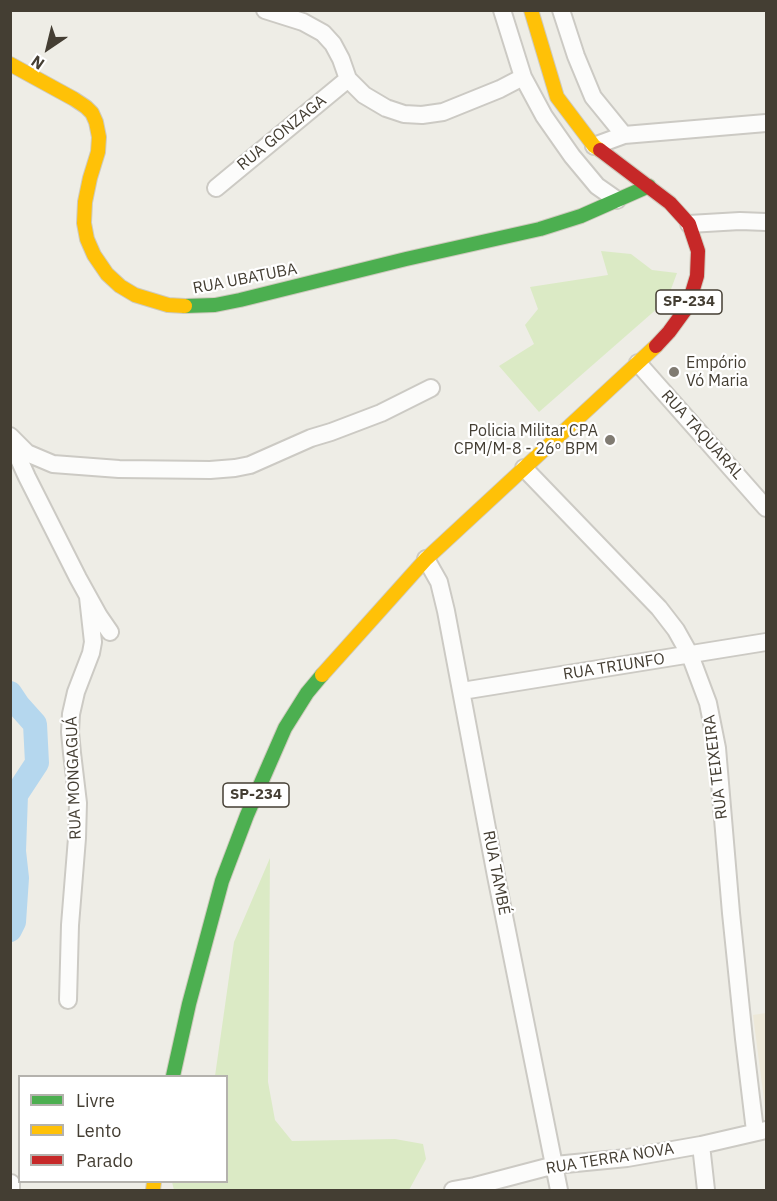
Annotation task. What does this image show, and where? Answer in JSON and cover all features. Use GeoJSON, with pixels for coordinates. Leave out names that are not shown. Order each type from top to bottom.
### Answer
{"type":"FeatureCollection","features":[{"type":"Feature","properties":{"kind":"main road","name":"SP-234"},"geometry":{"type":"LineString","coordinates":[[173,1075],[189,1004],[222,881],[247,815],[285,728],[307,693],[426,559],[653,349],[688,306],[698,276],[698,251],[689,224],[649,186],[594,146],[557,97],[531,10]]}},
{"type":"Feature","properties":{"kind":"main road","name":"RUA UBATUBA"},"geometry":{"type":"LineString","coordinates":[[10,64],[74,99],[92,113],[99,137],[98,152],[85,202],[84,223],[87,239],[94,255],[107,274],[120,286],[135,295],[168,305],[214,305],[540,229],[581,216],[649,186]]}},
{"type":"Feature","properties":{"kind":"street"},"geometry":{"type":"LineString","coordinates":[[265,10],[303,22],[323,33],[333,44],[348,79],[364,95],[386,108],[404,114],[423,115],[443,111],[500,89],[523,77]]}},
{"type":"Feature","properties":{"kind":"street"},"geometry":{"type":"LineString","coordinates":[[502,10],[523,77],[544,116],[572,156],[597,186],[617,200]]}},
{"type":"Feature","properties":{"kind":"street"},"geometry":{"type":"LineString","coordinates":[[565,11],[576,56],[593,97],[624,135]]}},
{"type":"Feature","properties":{"kind":"street","name":"RUA GONZAGA"},"geometry":{"type":"LineString","coordinates":[[216,188],[348,79]]}},
{"type":"Feature","properties":{"kind":"street"},"geometry":{"type":"LineString","coordinates":[[594,146],[624,135],[766,123]]}},
{"type":"Feature","properties":{"kind":"street"},"geometry":{"type":"LineString","coordinates":[[689,224],[766,222]]}},
{"type":"Feature","properties":{"kind":"street","name":"RUA TAQUARAL"},"geometry":{"type":"LineString","coordinates":[[638,363],[766,508]]}},
{"type":"Feature","properties":{"kind":"street"},"geometry":{"type":"LineString","coordinates":[[10,438],[27,453],[53,464],[119,469],[235,468],[250,465],[312,438],[381,413],[431,388]]}},
{"type":"Feature","properties":{"kind":"street","name":"RUA MONGAGUÁ"},"geometry":{"type":"LineString","coordinates":[[10,438],[27,477],[88,597],[110,632]]}},
{"type":"Feature","properties":{"kind":"street","name":"RUA TEIXEIRA"},"geometry":{"type":"LineString","coordinates":[[524,468],[658,608],[676,630],[690,655],[708,703],[717,748],[744,1039],[761,1130]]}},
{"type":"Feature","properties":{"kind":"street","name":"RUA TAMBÉ"},"geometry":{"type":"LineString","coordinates":[[426,559],[439,582],[446,611],[559,1191]]}},
{"type":"Feature","properties":{"kind":"street","name":"RUA MONGAGUÁ"},"geometry":{"type":"LineString","coordinates":[[68,1000],[70,925],[78,822],[70,732],[76,692],[93,642],[88,597]]}},
{"type":"Feature","properties":{"kind":"street","name":"RUA TRIUNFO"},"geometry":{"type":"LineString","coordinates":[[462,692],[766,642]]}},
{"type":"Feature","properties":{"kind":"street","name":"RUA TERRA NOVA"},"geometry":{"type":"LineString","coordinates":[[453,1191],[555,1166],[627,1158],[701,1145],[761,1130]]}},
{"type":"Feature","properties":{"kind":"street"},"geometry":{"type":"LineString","coordinates":[[701,1145],[706,1191]]}},
{"type":"Feature","properties":{"kind":"street"},"geometry":{"type":"LineString","coordinates":[[11,1183],[11,1191]]}},
{"type":"Feature","properties":{"kind":"shaded area"},"geometry":{"type":"Polygon","coordinates":[[[766,1013],[766,1115],[753,1015],[766,1013]]]}},
{"type":"Feature","properties":{"kind":"green space"},"geometry":{"type":"Polygon","coordinates":[[[601,251],[631,254],[652,270],[677,273],[667,300],[539,412],[499,366],[534,344],[525,325],[538,309],[530,287],[608,275],[601,251]]]}},
{"type":"Feature","properties":{"kind":"green space"},"geometry":{"type":"Polygon","coordinates":[[[270,858],[268,1082],[275,1120],[292,1141],[395,1139],[423,1144],[426,1159],[409,1190],[174,1190],[172,1183],[228,1183],[228,1075],[215,1075],[234,942],[270,858]]]}},
{"type":"Feature","properties":{"kind":"waterway"},"geometry":{"type":"LineString","coordinates":[[10,693],[35,724],[37,763],[16,795],[14,851],[17,878],[14,922],[10,930]]}},
{"type":"Feature","properties":{"kind":"traffic: fast"},"geometry":{"type":"LineString","coordinates":[[185,306],[215,305],[240,300],[540,229],[581,216],[649,186]]}},
{"type":"Feature","properties":{"kind":"traffic: fast"},"geometry":{"type":"LineString","coordinates":[[173,1075],[189,1004],[222,881],[247,815],[285,728],[307,693],[322,675]]}},
{"type":"Feature","properties":{"kind":"traffic: slow"},"geometry":{"type":"LineString","coordinates":[[531,10],[557,97],[594,146],[600,150]]}},
{"type":"Feature","properties":{"kind":"traffic: slow"},"geometry":{"type":"LineString","coordinates":[[10,64],[74,99],[92,113],[99,137],[98,152],[85,202],[84,223],[87,239],[94,255],[107,274],[120,286],[135,295],[168,305],[185,306]]}},
{"type":"Feature","properties":{"kind":"traffic: slow"},"geometry":{"type":"LineString","coordinates":[[322,675],[426,559],[656,346]]}},
{"type":"Feature","properties":{"kind":"traffic: slow"},"geometry":{"type":"LineString","coordinates":[[153,1190],[154,1183]]}},
{"type":"Feature","properties":{"kind":"traffic: jam"},"geometry":{"type":"LineString","coordinates":[[600,150],[670,203],[689,224],[698,251],[697,276],[688,306],[656,346]]}},
{"type":"Feature","properties":{"kind":"place","name":"Empório Vó Maria"},"geometry":{"type":"Point","coordinates":[674,372]}},
{"type":"Feature","properties":{"kind":"place","name":"Policia Militar CPA CPM/M-8 - 26º BPM"},"geometry":{"type":"Point","coordinates":[610,440]}}]}
